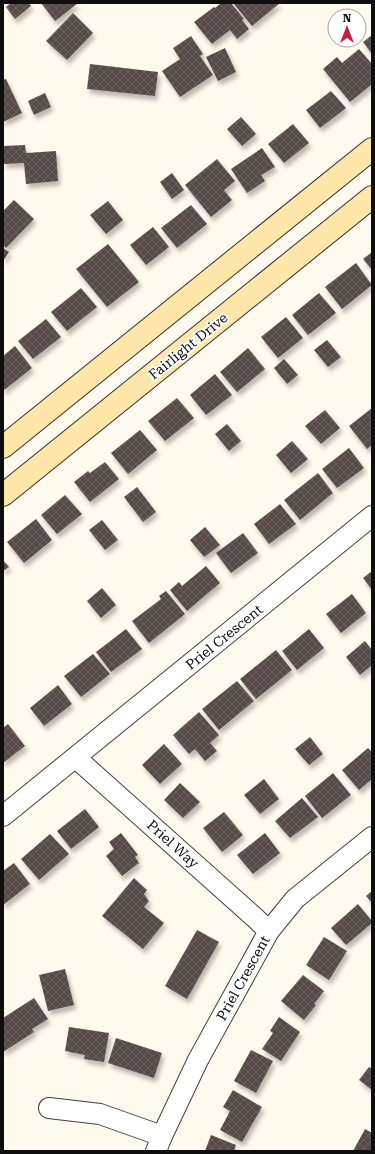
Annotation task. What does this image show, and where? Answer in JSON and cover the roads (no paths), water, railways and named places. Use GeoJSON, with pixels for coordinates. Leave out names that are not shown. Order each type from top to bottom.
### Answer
{"type":"FeatureCollection","features":[{"type":"Feature","properties":{"kind":"main road"},"geometry":{"type":"LineString","coordinates":[[3,447],[372,149]]}},
{"type":"Feature","properties":{"kind":"main road","name":"Fairlight Drive"},"geometry":{"type":"LineString","coordinates":[[3,495],[372,197]]}},
{"type":"Feature","properties":{"kind":"street","name":"Priel Crescent"},"geometry":{"type":"LineString","coordinates":[[3,816],[372,516]]}},
{"type":"Feature","properties":{"kind":"street","name":"Priel Way"},"geometry":{"type":"LineString","coordinates":[[76,758],[269,931]]}},
{"type":"Feature","properties":{"kind":"street","name":"Priel Crescent"},"geometry":{"type":"LineString","coordinates":[[159,1143],[198,1060],[269,931],[295,899],[372,837]]}},
{"type":"Feature","properties":{"kind":"street"},"geometry":{"type":"LineString","coordinates":[[49,1108],[100,1114],[159,1143]]}}]}
